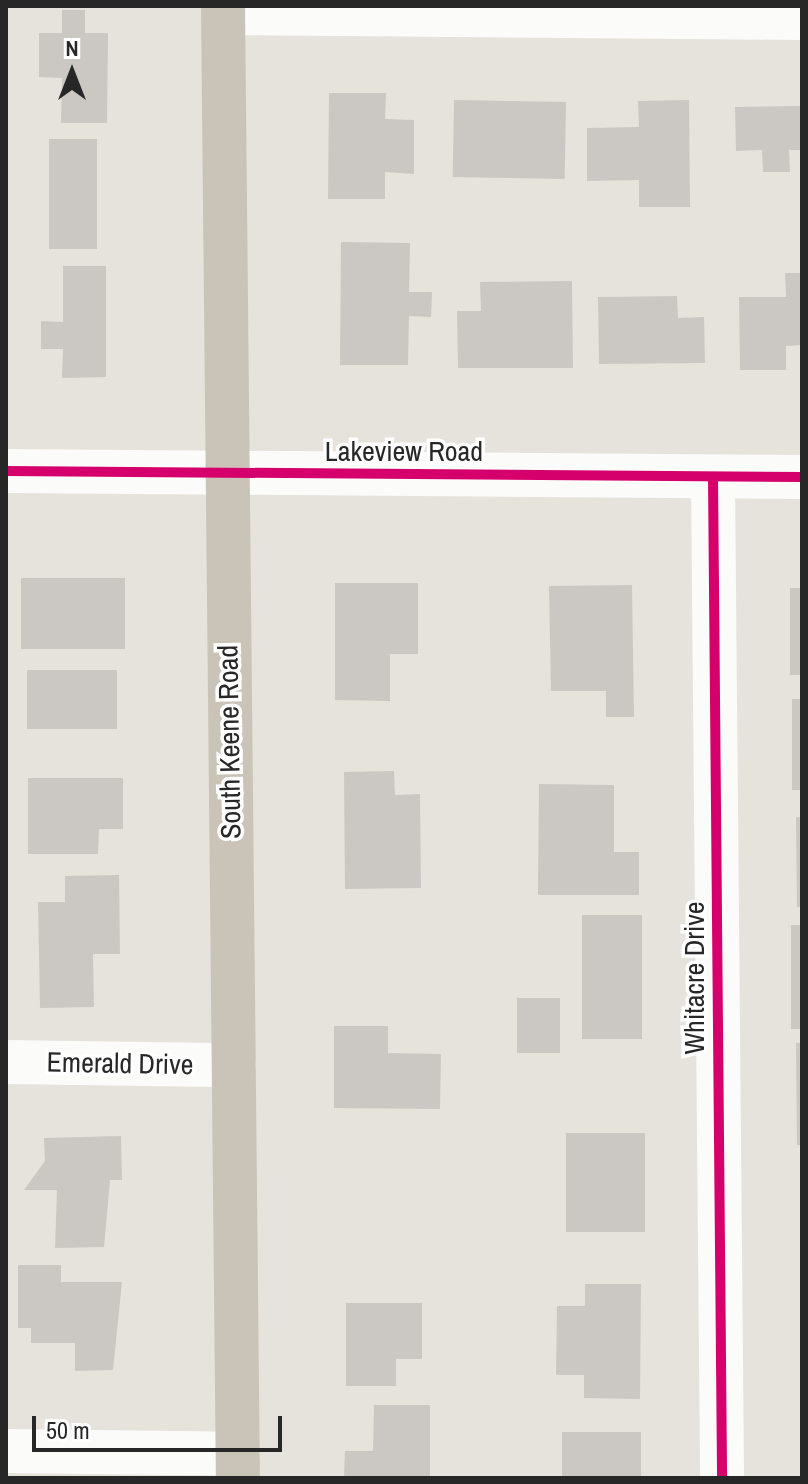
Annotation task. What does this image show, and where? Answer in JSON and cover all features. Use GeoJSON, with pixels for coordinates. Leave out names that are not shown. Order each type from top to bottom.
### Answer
{"type":"FeatureCollection","features":[{"type":"Feature","properties":{"kind":"main road","name":"South Keene Road"},"geometry":{"type":"LineString","coordinates":[[223,10],[238,1466]]}},
{"type":"Feature","properties":{"kind":"street"},"geometry":{"type":"LineString","coordinates":[[223,10],[802,18]]}},
{"type":"Feature","properties":{"kind":"street","name":"Lakeview Road"},"geometry":{"type":"LineString","coordinates":[[6,471],[802,477]]}},
{"type":"Feature","properties":{"kind":"street","name":"Whitacre Drive"},"geometry":{"type":"LineString","coordinates":[[713,477],[722,1478]]}},
{"type":"Feature","properties":{"kind":"street","name":"Emerald Drive"},"geometry":{"type":"LineString","coordinates":[[6,1062],[234,1065]]}},
{"type":"Feature","properties":{"kind":"street"},"geometry":{"type":"LineString","coordinates":[[6,1451],[238,1466]]}},
{"type":"Feature","properties":{"kind":"building"},"geometry":{"type":"Polygon","coordinates":[[[62,10],[85,10],[85,33],[108,33],[107,123],[61,123],[62,78],[39,77],[39,33],[62,33],[62,10]]]}},
{"type":"Feature","properties":{"kind":"building"},"geometry":{"type":"Polygon","coordinates":[[[329,93],[386,93],[385,119],[414,120],[414,174],[385,172],[385,199],[328,199],[329,93]]]}},
{"type":"Feature","properties":{"kind":"building"},"geometry":{"type":"Polygon","coordinates":[[[454,100],[566,102],[565,179],[453,177],[454,100]]]}},
{"type":"Feature","properties":{"kind":"building"},"geometry":{"type":"Polygon","coordinates":[[[689,100],[690,207],[639,207],[639,180],[587,181],[587,128],[639,127],[638,101],[689,100]]]}},
{"type":"Feature","properties":{"kind":"building"},"geometry":{"type":"Polygon","coordinates":[[[802,106],[802,150],[789,150],[790,172],[763,172],[762,150],[736,151],[735,107],[802,106]]]}},
{"type":"Feature","properties":{"kind":"building"},"geometry":{"type":"Polygon","coordinates":[[[49,139],[97,139],[97,249],[49,249],[49,139]]]}},
{"type":"Feature","properties":{"kind":"building"},"geometry":{"type":"Polygon","coordinates":[[[341,242],[410,243],[409,292],[432,292],[431,317],[409,316],[408,365],[340,365],[341,242]]]}},
{"type":"Feature","properties":{"kind":"building"},"geometry":{"type":"Polygon","coordinates":[[[63,266],[106,266],[106,377],[62,378],[63,349],[41,349],[41,321],[63,322],[63,266]]]}},
{"type":"Feature","properties":{"kind":"building"},"geometry":{"type":"Polygon","coordinates":[[[785,273],[802,273],[802,345],[786,346],[786,370],[740,370],[739,297],[786,297],[785,273]]]}},
{"type":"Feature","properties":{"kind":"building"},"geometry":{"type":"Polygon","coordinates":[[[572,281],[573,368],[458,368],[457,311],[481,311],[480,282],[572,281]]]}},
{"type":"Feature","properties":{"kind":"building"},"geometry":{"type":"Polygon","coordinates":[[[677,296],[678,318],[704,317],[705,363],[599,364],[598,297],[677,296]]]}},
{"type":"Feature","properties":{"kind":"building"},"geometry":{"type":"Polygon","coordinates":[[[21,578],[125,578],[125,649],[21,649],[21,578]]]}},
{"type":"Feature","properties":{"kind":"building"},"geometry":{"type":"Polygon","coordinates":[[[335,583],[418,583],[418,654],[390,654],[390,701],[335,700],[335,583]]]}},
{"type":"Feature","properties":{"kind":"building"},"geometry":{"type":"Polygon","coordinates":[[[632,585],[634,717],[606,717],[606,691],[551,691],[549,586],[632,585]]]}},
{"type":"Feature","properties":{"kind":"building"},"geometry":{"type":"Polygon","coordinates":[[[790,588],[802,588],[802,675],[790,675],[790,588]]]}},
{"type":"Feature","properties":{"kind":"building"},"geometry":{"type":"Polygon","coordinates":[[[27,670],[117,670],[117,729],[27,729],[27,670]]]}},
{"type":"Feature","properties":{"kind":"building"},"geometry":{"type":"Polygon","coordinates":[[[792,699],[802,699],[802,790],[792,790],[792,699]]]}},
{"type":"Feature","properties":{"kind":"building"},"geometry":{"type":"Polygon","coordinates":[[[394,771],[395,795],[420,794],[421,888],[345,889],[344,772],[394,771]]]}},
{"type":"Feature","properties":{"kind":"building"},"geometry":{"type":"Polygon","coordinates":[[[28,778],[123,778],[123,829],[99,829],[98,854],[28,854],[28,778]]]}},
{"type":"Feature","properties":{"kind":"building"},"geometry":{"type":"Polygon","coordinates":[[[539,784],[614,785],[614,852],[639,852],[639,895],[538,895],[539,784]]]}},
{"type":"Feature","properties":{"kind":"building"},"geometry":{"type":"Polygon","coordinates":[[[796,817],[802,817],[802,907],[797,907],[796,817]]]}},
{"type":"Feature","properties":{"kind":"building"},"geometry":{"type":"Polygon","coordinates":[[[119,875],[120,954],[93,954],[94,1007],[40,1008],[38,902],[65,902],[65,876],[119,875]]]}},
{"type":"Feature","properties":{"kind":"building"},"geometry":{"type":"Polygon","coordinates":[[[582,915],[642,915],[642,1039],[582,1039],[582,915]]]}},
{"type":"Feature","properties":{"kind":"building"},"geometry":{"type":"Polygon","coordinates":[[[791,925],[802,925],[802,1029],[791,1029],[791,925]]]}},
{"type":"Feature","properties":{"kind":"building"},"geometry":{"type":"Polygon","coordinates":[[[517,998],[560,998],[560,1053],[517,1053],[517,998]]]}},
{"type":"Feature","properties":{"kind":"building"},"geometry":{"type":"Polygon","coordinates":[[[334,1026],[388,1026],[388,1053],[441,1054],[440,1109],[334,1108],[334,1026]]]}},
{"type":"Feature","properties":{"kind":"building"},"geometry":{"type":"Polygon","coordinates":[[[796,1043],[802,1043],[802,1145],[797,1145],[796,1043]]]}},
{"type":"Feature","properties":{"kind":"building"},"geometry":{"type":"Polygon","coordinates":[[[566,1133],[645,1133],[645,1232],[566,1232],[566,1133]]]}},
{"type":"Feature","properties":{"kind":"building"},"geometry":{"type":"Polygon","coordinates":[[[121,1136],[122,1180],[110,1180],[104,1247],[55,1248],[57,1190],[24,1190],[45,1161],[44,1138],[121,1136]]]}},
{"type":"Feature","properties":{"kind":"building"},"geometry":{"type":"Polygon","coordinates":[[[18,1265],[61,1265],[61,1282],[122,1282],[113,1370],[75,1371],[75,1343],[31,1343],[31,1328],[18,1328],[18,1265]]]}},
{"type":"Feature","properties":{"kind":"building"},"geometry":{"type":"Polygon","coordinates":[[[585,1284],[641,1284],[640,1399],[584,1398],[584,1375],[556,1375],[557,1306],[585,1306],[585,1284]]]}},
{"type":"Feature","properties":{"kind":"building"},"geometry":{"type":"Polygon","coordinates":[[[346,1303],[422,1303],[422,1359],[396,1359],[396,1386],[346,1386],[346,1303]]]}},
{"type":"Feature","properties":{"kind":"building"},"geometry":{"type":"Polygon","coordinates":[[[374,1405],[430,1405],[430,1478],[344,1478],[345,1451],[373,1451],[374,1405]]]}},
{"type":"Feature","properties":{"kind":"building"},"geometry":{"type":"Polygon","coordinates":[[[562,1432],[641,1432],[641,1478],[562,1478],[562,1432]]]}},
{"type":"Feature","properties":{"kind":"cycle path"},"geometry":{"type":"LineString","coordinates":[[6,471],[802,477]]}},
{"type":"Feature","properties":{"kind":"cycle path"},"geometry":{"type":"LineString","coordinates":[[713,477],[722,1478]]}}]}
